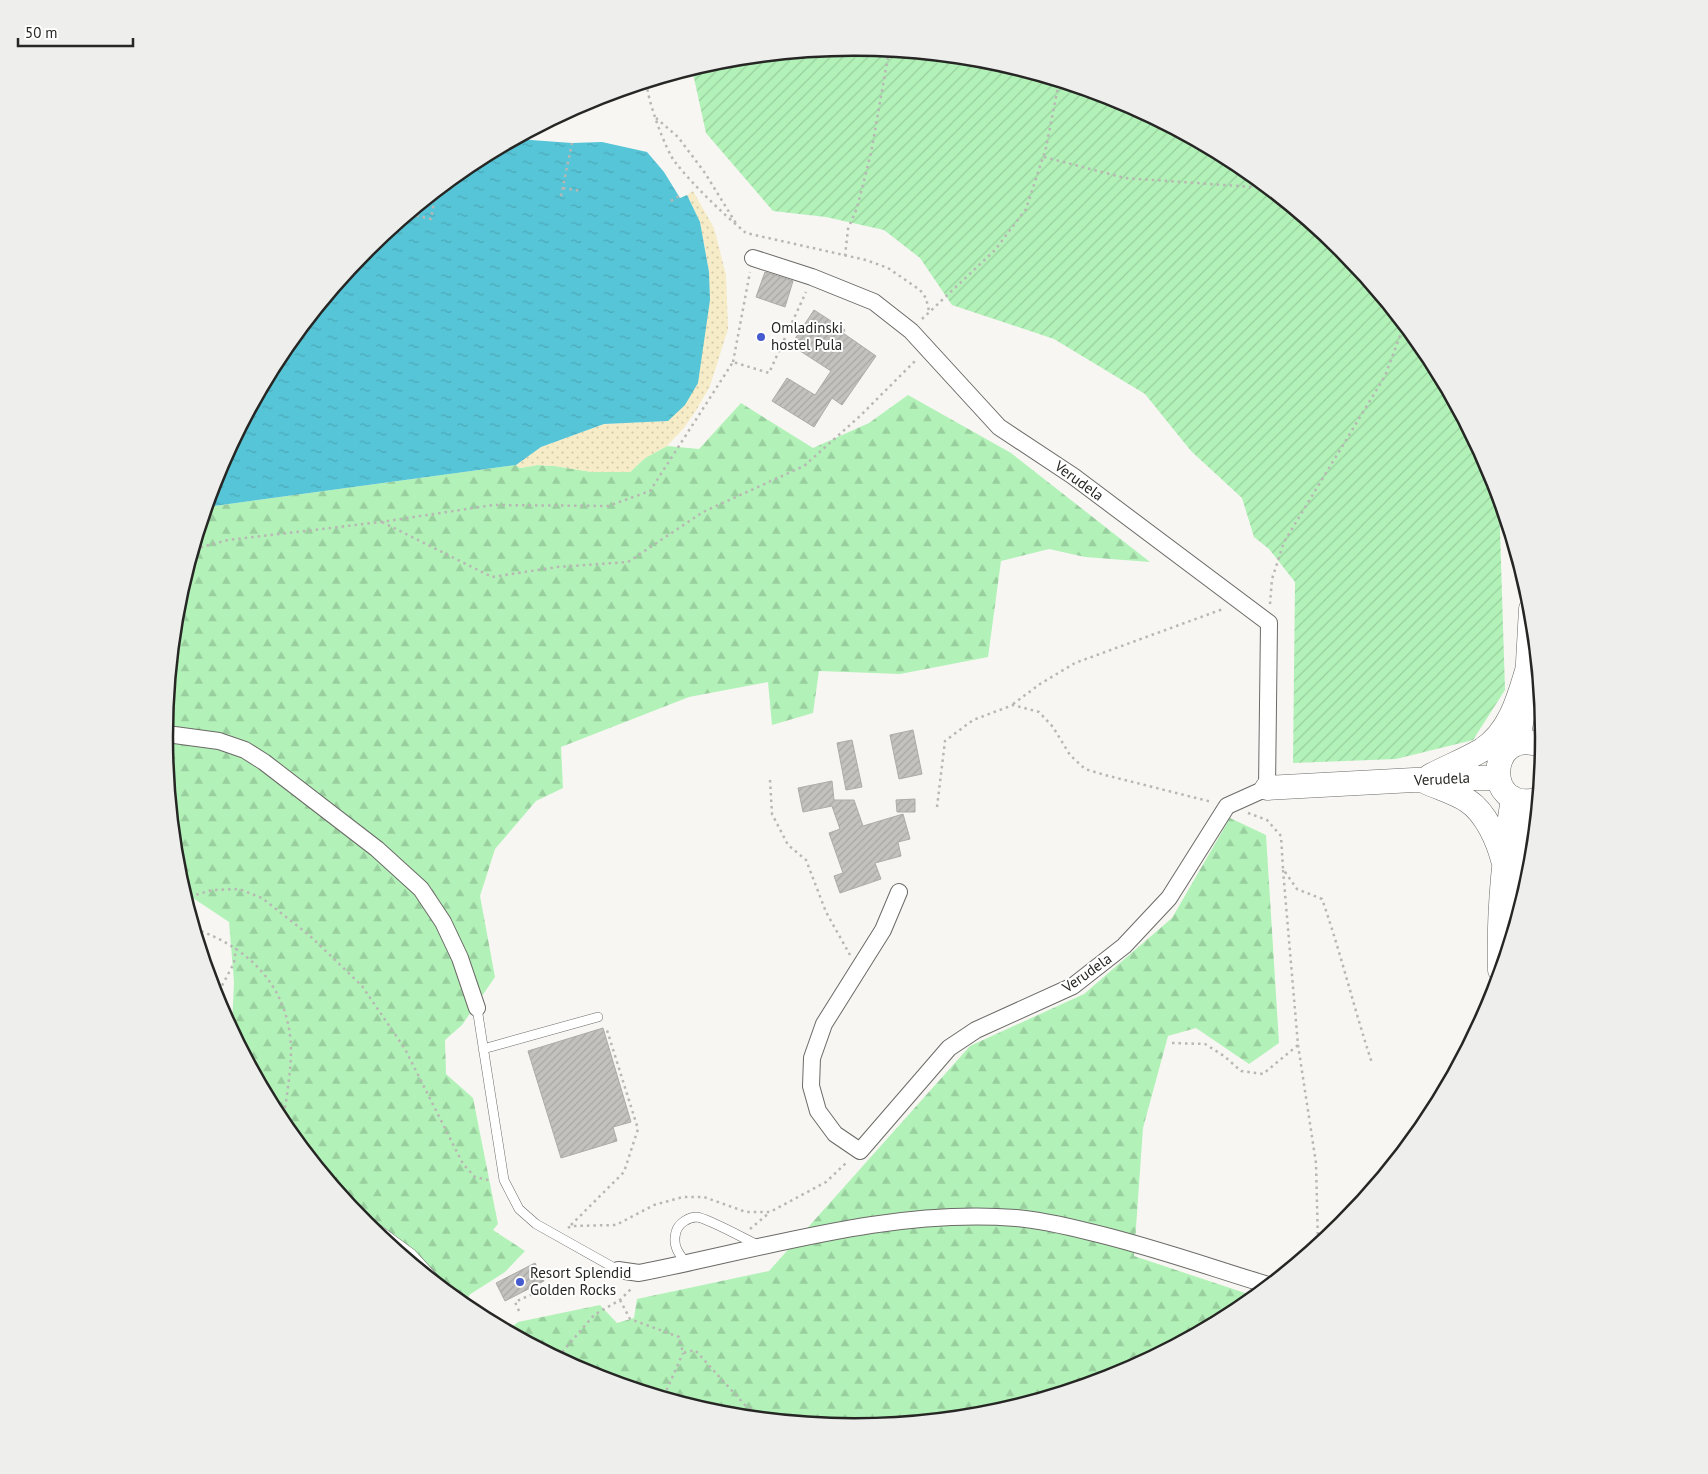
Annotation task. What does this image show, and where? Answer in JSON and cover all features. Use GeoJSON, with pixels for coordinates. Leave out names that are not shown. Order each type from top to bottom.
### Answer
{"type":"FeatureCollection","features":[{"type":"Feature","properties":{"kind":"main road"},"geometry":{"type":"LineString","coordinates":[[1517,744],[1526,698],[1529,653]]}},
{"type":"Feature","properties":{"kind":"main road"},"geometry":{"type":"LineString","coordinates":[[1422,780],[1482,750],[1492,742],[1508,722],[1529,664]]}},
{"type":"Feature","properties":{"kind":"main road"},"geometry":{"type":"LineString","coordinates":[[1521,876],[1527,800],[1501,786],[1497,770],[1504,754],[1510,748],[1526,742],[1535,744]]}},
{"type":"Feature","properties":{"kind":"main road","name":"Verudela"},"geometry":{"type":"LineString","coordinates":[[1267,788],[1481,777],[1498,778]]}},
{"type":"Feature","properties":{"kind":"main road"},"geometry":{"type":"LineString","coordinates":[[1422,780],[1469,801],[1488,823],[1499,845],[1521,859]]}},
{"type":"Feature","properties":{"kind":"main road"},"geometry":{"type":"LineString","coordinates":[[1500,953],[1500,921],[1521,859]]}},
{"type":"Feature","properties":{"kind":"street","name":"Verudela"},"geometry":{"type":"LineString","coordinates":[[753,258],[812,277],[874,302],[910,331],[999,427],[1073,476],[1269,623]]}},
{"type":"Feature","properties":{"kind":"street"},"geometry":{"type":"LineString","coordinates":[[1267,788],[1269,623]]}},
{"type":"Feature","properties":{"kind":"street"},"geometry":{"type":"LineString","coordinates":[[173,735],[219,741],[245,750],[264,762],[377,849],[421,889],[443,922],[460,958],[477,1008]]}},
{"type":"Feature","properties":{"kind":"street","name":"Verudela"},"geometry":{"type":"LineString","coordinates":[[860,1151],[949,1048],[976,1030],[1073,986],[1124,946],[1169,898],[1227,806],[1267,788]]}},
{"type":"Feature","properties":{"kind":"street"},"geometry":{"type":"LineString","coordinates":[[860,1151],[835,1134],[818,1111],[811,1086],[812,1058],[824,1024],[883,930],[900,892]]}},
{"type":"Feature","properties":{"kind":"street"},"geometry":{"type":"LineString","coordinates":[[618,1270],[639,1273],[836,1231],[905,1221],[960,1217],[1017,1218],[1070,1227],[1123,1240],[1260,1283]]}},
{"type":"Feature","properties":{"kind":"lane"},"geometry":{"type":"LineString","coordinates":[[477,1008],[504,1180],[519,1209],[536,1224],[618,1270]]}},
{"type":"Feature","properties":{"kind":"lane"},"geometry":{"type":"LineString","coordinates":[[483,1049],[598,1017]]}},
{"type":"Feature","properties":{"kind":"lane"},"geometry":{"type":"LineString","coordinates":[[687,1264],[677,1251],[674,1241],[676,1230],[683,1222],[697,1217],[761,1247]]}},
{"type":"Feature","properties":{"kind":"lane"},"geometry":{"type":"LineString","coordinates":[[404,1248],[414,1256]]}},
{"type":"Feature","properties":{"kind":"path"},"geometry":{"type":"LineString","coordinates":[[845,256],[848,229],[857,208],[871,152],[888,58]]}},
{"type":"Feature","properties":{"kind":"path"},"geometry":{"type":"LineString","coordinates":[[646,89],[655,117],[673,160],[730,220],[746,233],[866,260],[888,268],[920,290],[926,298],[929,311],[995,250],[1026,209],[1044,157],[1058,87]]}},
{"type":"Feature","properties":{"kind":"path"},"geometry":{"type":"LineString","coordinates":[[655,117],[678,137],[705,173],[738,226]]}},
{"type":"Feature","properties":{"kind":"path"},"geometry":{"type":"LineString","coordinates":[[561,196],[572,142]]}},
{"type":"Feature","properties":{"kind":"path"},"geometry":{"type":"LineString","coordinates":[[1044,157],[1125,178],[1254,187]]}},
{"type":"Feature","properties":{"kind":"path"},"geometry":{"type":"LineString","coordinates":[[563,188],[581,191]]}},
{"type":"Feature","properties":{"kind":"path"},"geometry":{"type":"LineString","coordinates":[[671,201],[679,196]]}},
{"type":"Feature","properties":{"kind":"path"},"geometry":{"type":"LineString","coordinates":[[417,215],[431,218],[434,202]]}},
{"type":"Feature","properties":{"kind":"path"},"geometry":{"type":"LineString","coordinates":[[200,547],[228,540],[381,522],[493,505],[608,506],[650,491],[734,362],[753,258]]}},
{"type":"Feature","properties":{"kind":"path"},"geometry":{"type":"LineString","coordinates":[[734,362],[769,372],[812,277]]}},
{"type":"Feature","properties":{"kind":"path"},"geometry":{"type":"LineString","coordinates":[[1269,623],[1272,579],[1284,542],[1385,376],[1401,333]]}},
{"type":"Feature","properties":{"kind":"path"},"geometry":{"type":"LineString","coordinates":[[381,522],[492,577],[557,567],[628,562],[703,512],[804,466],[860,416],[926,348]]}},
{"type":"Feature","properties":{"kind":"path"},"geometry":{"type":"LineString","coordinates":[[938,807],[945,741],[973,720],[1013,705],[1040,684],[1075,663],[1241,602]]}},
{"type":"Feature","properties":{"kind":"path"},"geometry":{"type":"LineString","coordinates":[[1013,705],[1039,712],[1053,727],[1070,755],[1084,769],[1227,806],[1268,820],[1281,836],[1298,1045],[1316,1163],[1318,1235]]}},
{"type":"Feature","properties":{"kind":"path"},"geometry":{"type":"LineString","coordinates":[[770,780],[772,814],[788,844],[806,860],[826,912],[858,969]]}},
{"type":"Feature","properties":{"kind":"path"},"geometry":{"type":"LineString","coordinates":[[1283,869],[1297,888],[1322,898],[1358,1022],[1372,1063]]}},
{"type":"Feature","properties":{"kind":"path"},"geometry":{"type":"LineString","coordinates":[[192,896],[212,890],[239,889],[262,898],[309,935],[362,986],[405,1049],[463,1164],[475,1177],[489,1182],[504,1180]]}},
{"type":"Feature","properties":{"kind":"path"},"geometry":{"type":"LineString","coordinates":[[201,931],[236,948],[261,968],[278,994],[286,1017],[291,1050],[284,1109]]}},
{"type":"Feature","properties":{"kind":"path"},"geometry":{"type":"LineString","coordinates":[[221,988],[234,963],[236,948]]}},
{"type":"Feature","properties":{"kind":"path"},"geometry":{"type":"LineString","coordinates":[[559,1237],[624,1172],[638,1129],[602,1015],[598,1017]]}},
{"type":"Feature","properties":{"kind":"path"},"geometry":{"type":"LineString","coordinates":[[1172,1043],[1205,1044],[1224,1056],[1241,1071],[1262,1074],[1298,1045]]}},
{"type":"Feature","properties":{"kind":"path"},"geometry":{"type":"LineString","coordinates":[[741,1236],[770,1212],[826,1182],[860,1151]]}},
{"type":"Feature","properties":{"kind":"path"},"geometry":{"type":"LineString","coordinates":[[571,1226],[616,1225],[654,1205],[683,1197],[704,1197],[746,1212],[770,1212]]}},
{"type":"Feature","properties":{"kind":"path"},"geometry":{"type":"LineString","coordinates":[[562,1352],[594,1314],[620,1300],[630,1291],[639,1273]]}},
{"type":"Feature","properties":{"kind":"path"},"geometry":{"type":"LineString","coordinates":[[519,1311],[515,1302],[548,1287],[553,1297]]}},
{"type":"Feature","properties":{"kind":"path"},"geometry":{"type":"LineString","coordinates":[[620,1300],[630,1319],[679,1337],[683,1353],[666,1391]]}},
{"type":"Feature","properties":{"kind":"path"},"geometry":{"type":"LineString","coordinates":[[683,1353],[695,1350],[745,1405],[752,1410]]}},
{"type":"Feature","properties":{"kind":"green space"},"geometry":{"type":"Polygon","coordinates":[[[854,56],[943,62],[987,69],[1030,79],[1073,92],[1115,108],[1155,126],[1194,147],[1268,197],[1303,225],[1366,288],[1420,359],[1444,397],[1465,436],[1499,518],[1505,690],[1473,740],[1396,759],[1293,763],[1295,582],[1269,549],[1254,537],[1242,498],[1191,451],[1145,394],[1054,339],[952,305],[920,258],[884,230],[826,217],[773,211],[706,133],[693,75],[765,62],[809,58],[854,56]]]}},
{"type":"Feature","properties":{"kind":"green space"},"geometry":{"type":"Polygon","coordinates":[[[908,395],[1011,453],[1150,562],[1085,557],[1049,549],[1001,561],[988,657],[900,674],[819,671],[813,713],[772,725],[768,682],[689,697],[561,747],[563,788],[536,801],[495,849],[480,896],[495,977],[462,1025],[445,1040],[446,1074],[473,1098],[498,1224],[493,1230],[525,1251],[505,1272],[469,1295],[468,1297],[405,1249],[373,1218],[342,1186],[288,1115],[264,1077],[233,1015],[234,982],[229,922],[192,898],[179,826],[175,782],[173,737],[175,692],[186,604],[196,561],[214,506],[516,465],[520,468],[537,465],[592,472],[630,472],[645,458],[667,446],[699,449],[741,403],[813,448],[869,423],[908,395]]]}},
{"type":"Feature","properties":{"kind":"green space"},"geometry":{"type":"Polygon","coordinates":[[[1230,818],[1266,835],[1279,1043],[1249,1064],[1196,1028],[1168,1036],[1143,1128],[1134,1256],[1246,1293],[1194,1327],[1155,1348],[1115,1366],[1073,1382],[1030,1395],[987,1405],[943,1412],[854,1418],[765,1412],[721,1405],[678,1395],[635,1382],[593,1366],[553,1348],[513,1326],[518,1322],[600,1305],[617,1323],[634,1318],[637,1299],[769,1271],[970,1046],[1084,994],[1172,918],[1230,818]]]}},
{"type":"Feature","properties":{"kind":"sand"},"geometry":{"type":"Polygon","coordinates":[[[693,191],[714,228],[726,275],[728,329],[710,386],[697,409],[683,429],[667,446],[645,458],[630,472],[592,472],[537,465],[520,468],[516,465],[541,447],[604,424],[668,421],[709,272],[700,222],[687,195],[693,191]]]}},
{"type":"Feature","properties":{"kind":"water"},"geometry":{"type":"Polygon","coordinates":[[[527,140],[572,143],[602,142],[647,152],[664,172],[680,198],[687,195],[700,222],[709,272],[710,300],[698,383],[685,405],[668,421],[604,424],[541,447],[516,465],[214,506],[243,436],[264,397],[288,359],[342,288],[405,225],[476,171],[527,140]]]}},
{"type":"Feature","properties":{"kind":"building"},"geometry":{"type":"Polygon","coordinates":[[[765,272],[793,281],[785,307],[756,297],[765,272]]]}},
{"type":"Feature","properties":{"kind":"building"},"geometry":{"type":"Polygon","coordinates":[[[814,310],[845,330],[843,333],[876,356],[842,405],[832,398],[814,427],[772,401],[787,378],[815,395],[831,371],[791,345],[814,310]]]}},
{"type":"Feature","properties":{"kind":"building"},"geometry":{"type":"Polygon","coordinates":[[[913,730],[922,774],[899,779],[890,735],[913,730]]]}},
{"type":"Feature","properties":{"kind":"building"},"geometry":{"type":"Polygon","coordinates":[[[852,740],[862,787],[846,790],[837,743],[852,740]]]}},
{"type":"Feature","properties":{"kind":"building"},"geometry":{"type":"Polygon","coordinates":[[[832,781],[834,800],[854,800],[863,826],[903,814],[910,839],[898,842],[901,856],[875,863],[881,879],[840,893],[834,876],[843,873],[829,833],[840,829],[832,806],[803,812],[798,788],[832,781]]]}},
{"type":"Feature","properties":{"kind":"building"},"geometry":{"type":"Polygon","coordinates":[[[915,799],[915,812],[897,812],[896,800],[915,799]]]}},
{"type":"Feature","properties":{"kind":"building"},"geometry":{"type":"Polygon","coordinates":[[[603,1028],[631,1122],[613,1127],[617,1141],[561,1158],[528,1051],[603,1028]]]}},
{"type":"Feature","properties":{"kind":"building","name":"Resort Splendid Golden Rocks"},"geometry":{"type":"Polygon","coordinates":[[[535,1263],[544,1281],[505,1301],[496,1283],[535,1263]]]}},
{"type":"Feature","properties":{"kind":"place","name":"Omladinski hostel Pula"},"geometry":{"type":"Point","coordinates":[761,337]}},
{"type":"Feature","properties":{"kind":"place","name":"Resort Splendid Golden Rocks"},"geometry":{"type":"Point","coordinates":[520,1282]}}]}
